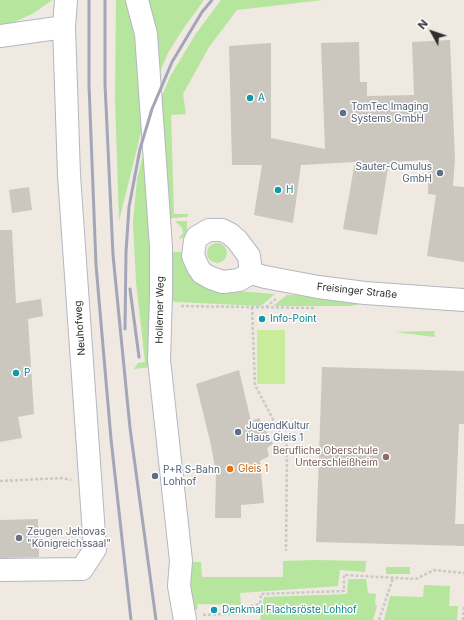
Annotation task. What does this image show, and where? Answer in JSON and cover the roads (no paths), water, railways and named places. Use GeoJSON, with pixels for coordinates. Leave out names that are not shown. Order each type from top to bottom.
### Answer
{"type":"FeatureCollection","features":[{"type":"Feature","properties":{"kind":"street","name":"Neuhofweg"},"geometry":{"type":"LineString","coordinates":[[0,570],[82,569],[96,550],[69,175],[64,27],[66,0]]}},
{"type":"Feature","properties":{"kind":"street","name":"Hollerner Weg"},"geometry":{"type":"LineString","coordinates":[[137,0],[146,34],[161,246],[159,360],[162,458],[181,561],[179,586],[185,618]]}},
{"type":"Feature","properties":{"kind":"street"},"geometry":{"type":"LineString","coordinates":[[0,36],[64,27]]}},
{"type":"Feature","properties":{"kind":"street"},"geometry":{"type":"LineString","coordinates":[[209,230],[222,230],[230,234],[237,240],[249,256],[251,274],[239,280],[223,282],[202,273],[193,256],[195,241],[202,233],[209,230]]}},
{"type":"Feature","properties":{"kind":"street"},"geometry":{"type":"LineString","coordinates":[[161,246],[194,247]]}},
{"type":"Feature","properties":{"kind":"street","name":"Freisinger Straße"},"geometry":{"type":"LineString","coordinates":[[251,274],[318,287],[365,293],[464,300]]}},
{"type":"Feature","properties":{"kind":"railway"},"geometry":{"type":"LineString","coordinates":[[89,0],[89,85],[96,265],[111,439],[131,620]]}},
{"type":"Feature","properties":{"kind":"railway"},"geometry":{"type":"LineString","coordinates":[[105,0],[105,84],[113,255],[130,428],[156,620]]}},
{"type":"Feature","properties":{"kind":"railway"},"geometry":{"type":"LineString","coordinates":[[125,329],[126,252],[129,207],[140,149],[152,109],[172,62],[202,12],[212,0]]}},
{"type":"Feature","properties":{"kind":"railway"},"geometry":{"type":"LineString","coordinates":[[130,289],[139,357]]}},
{"type":"Feature","properties":{"kind":"place","name":"A"},"geometry":{"type":"Point","coordinates":[250,98]}},
{"type":"Feature","properties":{"kind":"place","name":"TomTec Imaging Systems GmbH"},"geometry":{"type":"Point","coordinates":[343,113]}},
{"type":"Feature","properties":{"kind":"place","name":"Sauter-Cumulus GmbH"},"geometry":{"type":"Point","coordinates":[440,173]}},
{"type":"Feature","properties":{"kind":"place","name":"H"},"geometry":{"type":"Point","coordinates":[278,190]}},
{"type":"Feature","properties":{"kind":"place","name":"Info-Point"},"geometry":{"type":"Point","coordinates":[262,319]}},
{"type":"Feature","properties":{"kind":"place","name":"P"},"geometry":{"type":"Point","coordinates":[16,373]}},
{"type":"Feature","properties":{"kind":"place","name":"JugendKultur Haus Gleis 1"},"geometry":{"type":"Point","coordinates":[238,432]}},
{"type":"Feature","properties":{"kind":"place","name":"Berufliche Oberschule Unterschleißheim"},"geometry":{"type":"Point","coordinates":[386,457]}},
{"type":"Feature","properties":{"kind":"place","name":"Gleis 1"},"geometry":{"type":"Point","coordinates":[230,469]}},
{"type":"Feature","properties":{"kind":"place","name":"P+R S-Bahn Lohhof"},"geometry":{"type":"Point","coordinates":[155,476]}},
{"type":"Feature","properties":{"kind":"place","name":"Zeugen Jehovas \"Königreichssaal\""},"geometry":{"type":"Point","coordinates":[19,538]}},
{"type":"Feature","properties":{"kind":"place","name":"Denkmal Flachsröste Lohhof"},"geometry":{"type":"Point","coordinates":[214,610]}}]}
